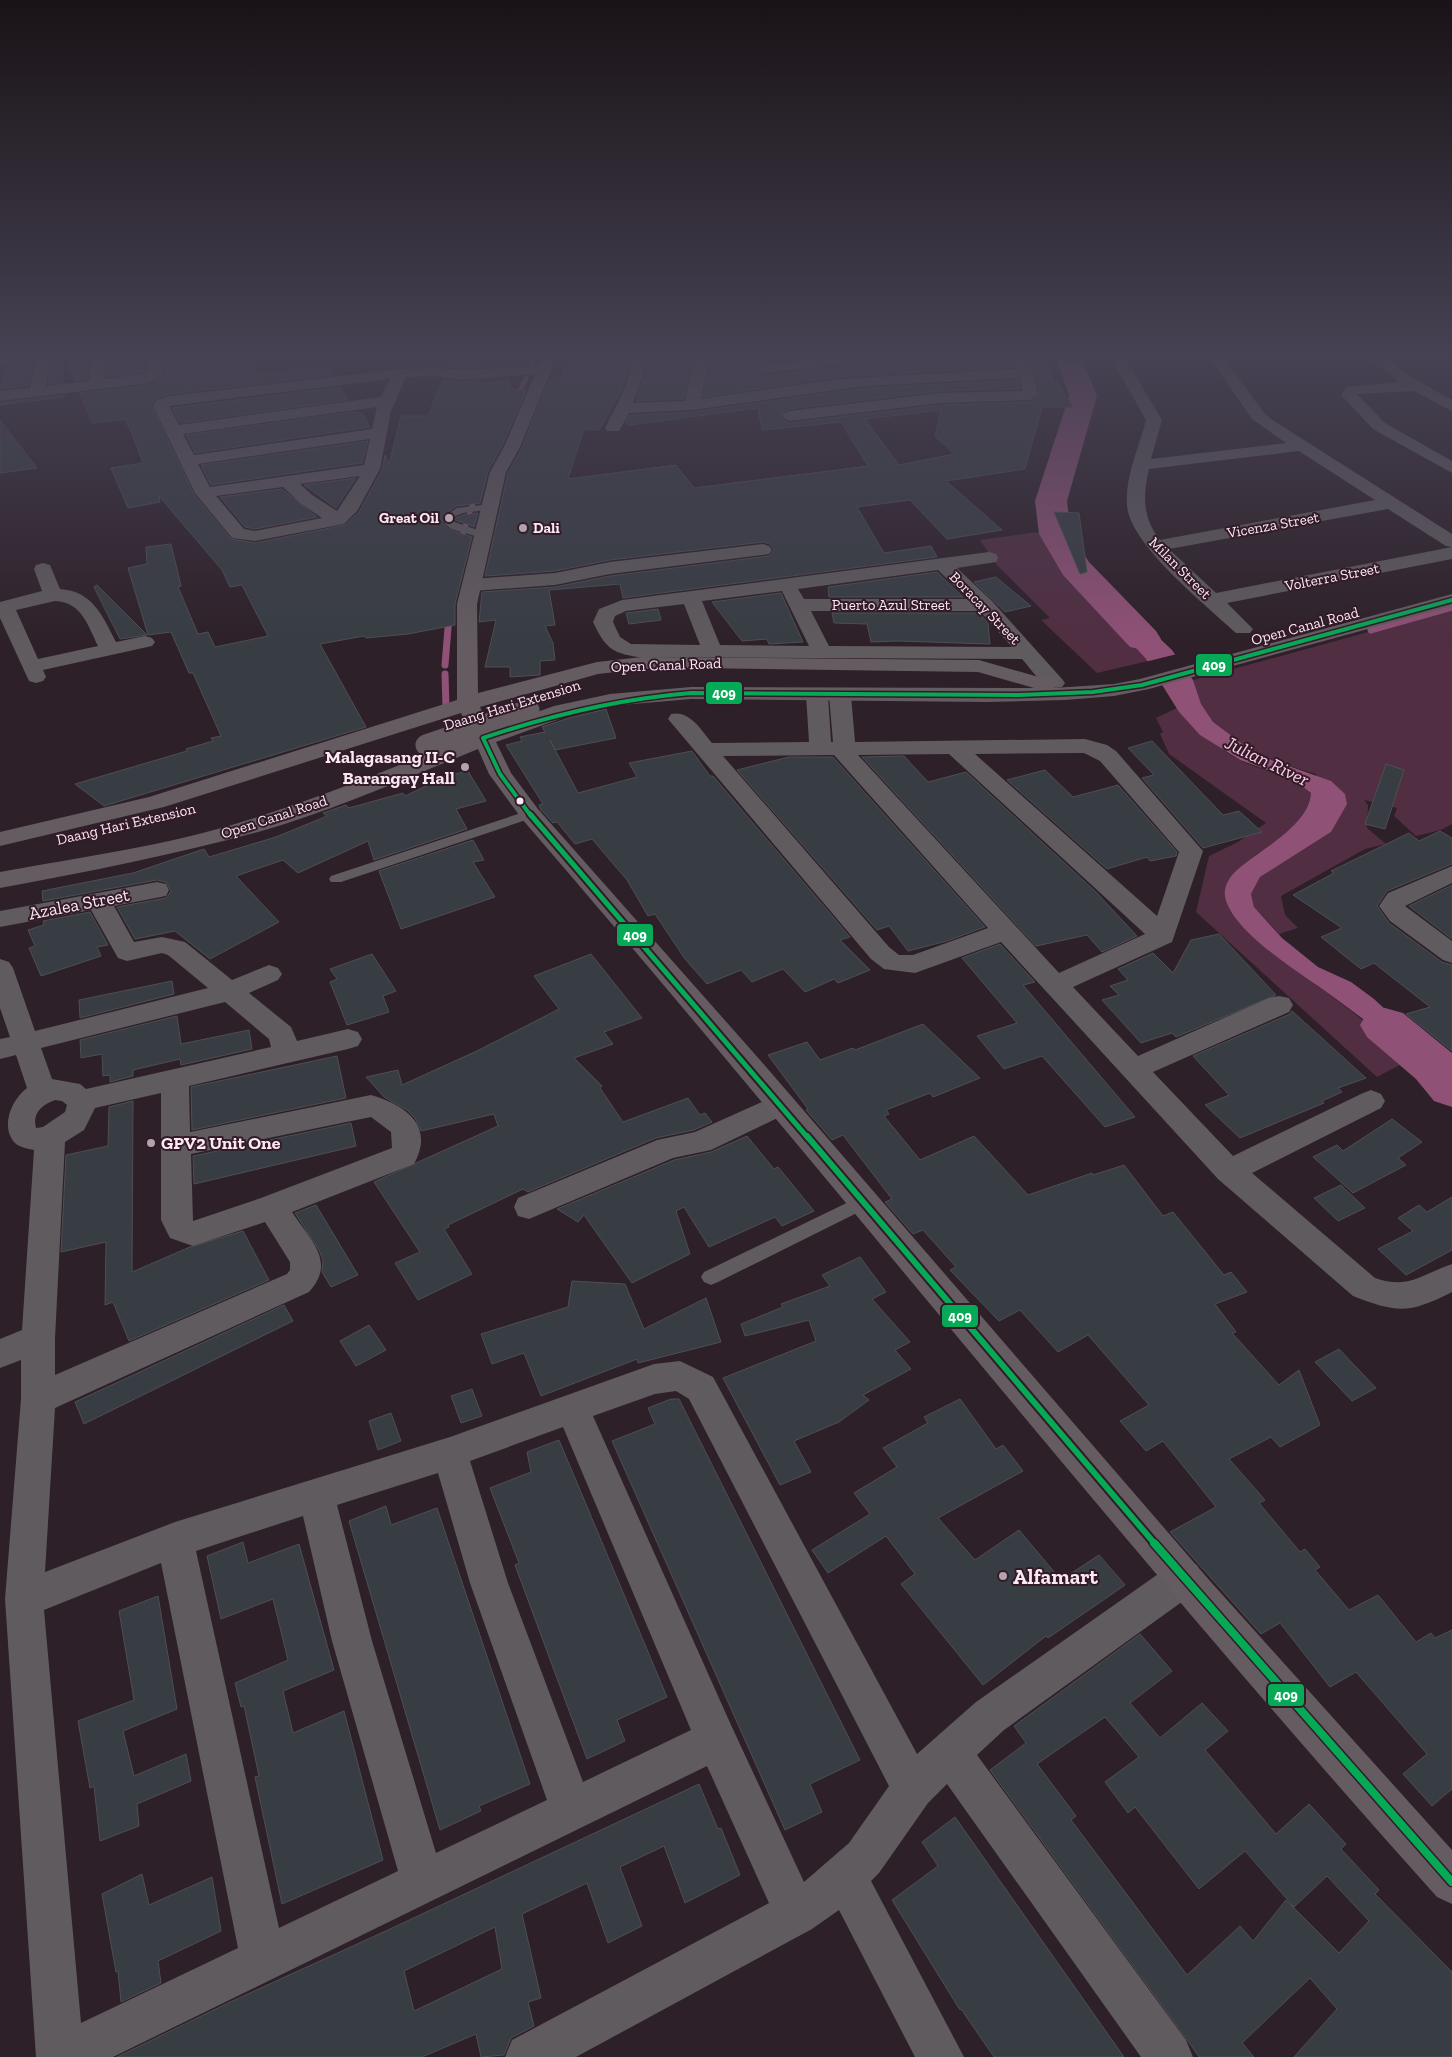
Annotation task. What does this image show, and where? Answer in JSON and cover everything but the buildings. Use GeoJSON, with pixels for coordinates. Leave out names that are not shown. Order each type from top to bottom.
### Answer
{"type":"FeatureCollection","features":[{"type":"Feature","properties":{"kind":"main road"},"geometry":{"type":"LineString","coordinates":[[509,454],[498,472],[482,535],[467,604],[466,627],[468,704],[500,774],[530,814],[782,1104],[863,1202],[1184,1578],[1452,1882]]}},
{"type":"Feature","properties":{"kind":"main road","name":"Open Canal Road"},"geometry":{"type":"LineString","coordinates":[[1195,664],[1452,586]]}},
{"type":"Feature","properties":{"kind":"main road","name":"Open Canal Road"},"geometry":{"type":"LineString","coordinates":[[0,880],[147,853],[220,835],[369,785],[483,738],[562,711],[632,697],[691,693],[995,695],[1081,693],[1452,600]]}},
{"type":"Feature","properties":{"kind":"main road","name":"Open Canal Road"},"geometry":{"type":"LineString","coordinates":[[0,839],[156,802],[468,704],[565,675],[597,668],[650,663],[979,666],[1048,683]]}},
{"type":"Feature","properties":{"kind":"main road","name":"Daang Hari Extension"},"geometry":{"type":"LineString","coordinates":[[0,852],[162,817],[421,740],[524,706],[572,685],[625,676],[660,673],[930,676],[982,685],[1135,680]]}},
{"type":"Feature","properties":{"kind":"main road","name":"Daang Hari Extension"},"geometry":{"type":"LineString","coordinates":[[524,706],[605,690],[668,683],[932,686],[995,695]]}},
{"type":"Feature","properties":{"kind":"main road","name":"Daang Hari Extension"},"geometry":{"type":"LineString","coordinates":[[0,866],[167,832],[242,811],[421,740]]}},
{"type":"Feature","properties":{"kind":"street"},"geometry":{"type":"LineString","coordinates":[[183,454],[204,493],[238,534],[244,536],[299,529],[338,520],[348,511],[372,469],[374,454]]}},
{"type":"Feature","properties":{"kind":"street"},"geometry":{"type":"LineString","coordinates":[[187,461],[235,454]]}},
{"type":"Feature","properties":{"kind":"street","name":"Milan Street"},"geometry":{"type":"LineString","coordinates":[[1145,454],[1135,501],[1137,518],[1144,531],[1155,546],[1243,629]]}},
{"type":"Feature","properties":{"kind":"street"},"geometry":{"type":"LineString","coordinates":[[1142,465],[1234,454]]}},
{"type":"Feature","properties":{"kind":"street"},"geometry":{"type":"LineString","coordinates":[[1313,454],[1452,542]]}},
{"type":"Feature","properties":{"kind":"street"},"geometry":{"type":"LineString","coordinates":[[1428,454],[1452,468]]}},
{"type":"Feature","properties":{"kind":"street"},"geometry":{"type":"LineString","coordinates":[[204,493],[372,469]]}},
{"type":"Feature","properties":{"kind":"street"},"geometry":{"type":"LineString","coordinates":[[287,481],[306,499],[338,520]]}},
{"type":"Feature","properties":{"kind":"street","name":"Vicenza Street"},"geometry":{"type":"LineString","coordinates":[[1155,546],[1390,503]]}},
{"type":"Feature","properties":{"kind":"street"},"geometry":{"type":"LineString","coordinates":[[1432,529],[1452,525]]}},
{"type":"Feature","properties":{"kind":"street"},"geometry":{"type":"LineString","coordinates":[[472,585],[554,579],[610,568],[763,550]]}},
{"type":"Feature","properties":{"kind":"street","name":"Volterra Street"},"geometry":{"type":"LineString","coordinates":[[1212,600],[1452,553]]}},
{"type":"Feature","properties":{"kind":"street"},"geometry":{"type":"LineString","coordinates":[[989,558],[612,609],[606,613],[603,622],[612,640],[620,648],[638,651],[823,653],[1027,652]]}},
{"type":"Feature","properties":{"kind":"street","name":"Boracay Street"},"geometry":{"type":"LineString","coordinates":[[942,564],[985,606],[1027,652],[1048,683]]}},
{"type":"Feature","properties":{"kind":"street"},"geometry":{"type":"LineString","coordinates":[[43,569],[53,595]]}},
{"type":"Feature","properties":{"kind":"street"},"geometry":{"type":"LineString","coordinates":[[787,584],[823,653]]}},
{"type":"Feature","properties":{"kind":"street"},"geometry":{"type":"LineString","coordinates":[[110,650],[87,607],[82,602],[65,596],[53,595],[2,608],[34,672],[145,642]]}},
{"type":"Feature","properties":{"kind":"street"},"geometry":{"type":"LineString","coordinates":[[691,597],[712,652]]}},
{"type":"Feature","properties":{"kind":"street","name":"Puerto Azul Street"},"geometry":{"type":"LineString","coordinates":[[798,605],[985,606]]}},
{"type":"Feature","properties":{"kind":"street"},"geometry":{"type":"LineString","coordinates":[[817,695],[835,749],[1229,1171],[1364,1286],[1387,1296],[1409,1298],[1452,1277]]}},
{"type":"Feature","properties":{"kind":"street"},"geometry":{"type":"LineString","coordinates":[[835,749],[840,695]]}},
{"type":"Feature","properties":{"kind":"street"},"geometry":{"type":"LineString","coordinates":[[679,719],[880,953],[893,962],[915,964],[1005,931]]}},
{"type":"Feature","properties":{"kind":"street"},"geometry":{"type":"LineString","coordinates":[[705,750],[1085,746],[1099,750],[1108,756],[1191,851],[1163,936],[1055,985]]}},
{"type":"Feature","properties":{"kind":"street"},"geometry":{"type":"LineString","coordinates":[[955,748],[1163,936]]}},
{"type":"Feature","properties":{"kind":"street"},"geometry":{"type":"LineString","coordinates":[[1452,874],[1397,899],[1392,906],[1399,915],[1452,954]]}},
{"type":"Feature","properties":{"kind":"street","name":"Azalea Street"},"geometry":{"type":"LineString","coordinates":[[0,919],[157,890]]}},
{"type":"Feature","properties":{"kind":"street"},"geometry":{"type":"LineString","coordinates":[[98,900],[127,952],[162,945],[176,948],[281,1034],[287,1053]]}},
{"type":"Feature","properties":{"kind":"street"},"geometry":{"type":"LineString","coordinates":[[13,1046],[228,992],[269,974]]}},
{"type":"Feature","properties":{"kind":"street"},"geometry":{"type":"LineString","coordinates":[[1,980],[13,1046],[42,1091]]}},
{"type":"Feature","properties":{"kind":"street"},"geometry":{"type":"LineString","coordinates":[[1134,1069],[1279,1005]]}},
{"type":"Feature","properties":{"kind":"street"},"geometry":{"type":"LineString","coordinates":[[81,1101],[348,1039]]}},
{"type":"Feature","properties":{"kind":"street"},"geometry":{"type":"LineString","coordinates":[[175,1079],[177,1220],[181,1229],[193,1234],[272,1207],[403,1156],[408,1148],[409,1138],[392,1115],[381,1108],[371,1106],[177,1146]]}},
{"type":"Feature","properties":{"kind":"street"},"geometry":{"type":"LineString","coordinates":[[52,1089],[70,1091],[81,1101],[78,1117],[66,1128],[50,1137],[28,1139],[20,1137],[5,1127],[14,1110],[26,1099],[42,1091],[52,1089]]}},
{"type":"Feature","properties":{"kind":"street"},"geometry":{"type":"LineString","coordinates":[[1229,1171],[1370,1101]]}},
{"type":"Feature","properties":{"kind":"street"},"geometry":{"type":"LineString","coordinates":[[529,1207],[668,1148],[701,1142],[782,1104]]}},
{"type":"Feature","properties":{"kind":"street"},"geometry":{"type":"LineString","coordinates":[[50,1137],[38,1338],[38,1399],[24,1600],[61,2057],[716,1740]]}},
{"type":"Feature","properties":{"kind":"street"},"geometry":{"type":"LineString","coordinates":[[38,1399],[298,1283],[306,1274],[306,1260],[272,1207]]}},
{"type":"Feature","properties":{"kind":"street"},"geometry":{"type":"LineString","coordinates":[[0,1354],[38,1338]]}},
{"type":"Feature","properties":{"kind":"street"},"geometry":{"type":"LineString","coordinates":[[24,1600],[175,1540],[450,1453],[654,1379],[680,1376],[701,1388],[914,1788]]}},
{"type":"Feature","properties":{"kind":"street"},"geometry":{"type":"LineString","coordinates":[[572,1408],[716,1740],[796,1913]]}},
{"type":"Feature","properties":{"kind":"street"},"geometry":{"type":"LineString","coordinates":[[450,1453],[489,1583],[572,1810]]}},
{"type":"Feature","properties":{"kind":"street"},"geometry":{"type":"LineString","coordinates":[[316,1495],[352,1641],[423,1882]]}},
{"type":"Feature","properties":{"kind":"street"},"geometry":{"type":"LineString","coordinates":[[175,1540],[263,1960]]}},
{"type":"Feature","properties":{"kind":"street"},"geometry":{"type":"LineString","coordinates":[[529,2057],[796,1913],[846,1876],[864,1858],[914,1788],[949,1752],[1001,1707],[1184,1578]]}},
{"type":"Feature","properties":{"kind":"street"},"geometry":{"type":"LineString","coordinates":[[949,1752],[1169,2057]]}},
{"type":"Feature","properties":{"kind":"street"},"geometry":{"type":"LineString","coordinates":[[846,1876],[940,2057]]}},
{"type":"Feature","properties":{"kind":"lane"},"geometry":{"type":"LineString","coordinates":[[482,535],[455,527],[450,519],[461,510],[490,507]]}},
{"type":"Feature","properties":{"kind":"lane"},"geometry":{"type":"LineString","coordinates":[[336,880],[530,814]]}},
{"type":"Feature","properties":{"kind":"lane"},"geometry":{"type":"LineString","coordinates":[[711,1277],[863,1202]]}},
{"type":"Feature","properties":{"kind":"shaded area"},"geometry":{"type":"Polygon","coordinates":[[[1038,532],[1063,568],[1148,661],[1097,673],[1041,620],[1050,618],[997,565],[980,540],[1038,532]]]}},
{"type":"Feature","properties":{"kind":"shaded area"},"geometry":{"type":"Polygon","coordinates":[[[1452,609],[1452,824],[1441,830],[1416,836],[1394,816],[1397,808],[1364,800],[1368,805],[1367,828],[1386,844],[1365,849],[1281,896],[1285,915],[1298,928],[1279,934],[1254,907],[1251,894],[1260,877],[1331,832],[1316,774],[1257,753],[1229,737],[1207,716],[1193,680],[1452,609]]]}},
{"type":"Feature","properties":{"kind":"shaded area"},"geometry":{"type":"Polygon","coordinates":[[[1177,708],[1200,732],[1231,755],[1248,764],[1287,777],[1311,793],[1309,803],[1298,821],[1281,837],[1238,869],[1229,880],[1225,893],[1232,913],[1257,941],[1273,954],[1413,1058],[1377,1077],[1196,912],[1209,856],[1238,842],[1266,823],[1169,754],[1160,734],[1163,732],[1156,718],[1177,708]]]}},
{"type":"Feature","properties":{"kind":"water"},"geometry":{"type":"Polygon","coordinates":[[[1106,588],[1172,650],[1193,680],[1201,704],[1213,722],[1245,746],[1266,758],[1331,781],[1345,794],[1347,804],[1331,832],[1260,877],[1251,894],[1254,907],[1282,938],[1318,967],[1351,982],[1374,999],[1447,1066],[1428,1072],[1369,1023],[1288,966],[1257,941],[1243,928],[1233,914],[1225,897],[1225,888],[1229,880],[1246,862],[1293,827],[1308,805],[1311,793],[1294,780],[1240,760],[1200,735],[1179,712],[1146,659],[1085,592],[1106,588]]]}},
{"type":"Feature","properties":{"kind":"pier"},"geometry":{"type":"Polygon","coordinates":[[[1177,654],[1188,667],[1155,676],[1145,662],[1177,654]]]}},
{"type":"Feature","properties":{"kind":"waterway","name":"Julian River"},"geometry":{"type":"LineString","coordinates":[[1065,454],[1051,501],[1055,534],[1075,568],[1143,639]]}},
{"type":"Feature","properties":{"kind":"waterway"},"geometry":{"type":"LineString","coordinates":[[462,536],[476,494]]}},
{"type":"Feature","properties":{"kind":"waterway"},"geometry":{"type":"LineString","coordinates":[[1371,630],[1452,607]]}},
{"type":"Feature","properties":{"kind":"waterway"},"geometry":{"type":"LineString","coordinates":[[445,665],[449,616]]}},
{"type":"Feature","properties":{"kind":"waterway"},"geometry":{"type":"LineString","coordinates":[[445,674],[446,708]]}},
{"type":"Feature","properties":{"kind":"waterway","name":"Julian River"},"geometry":{"type":"LineString","coordinates":[[1385,1025],[1434,1066],[1452,1088]]}},
{"type":"Feature","properties":{"kind":"transit line","name":"409"},"geometry":{"type":"LineString","coordinates":[[483,738],[586,708],[664,695],[691,693],[1019,695],[1093,692],[1142,685],[1452,600]]}},
{"type":"Feature","properties":{"kind":"transit line","name":"409"},"geometry":{"type":"LineString","coordinates":[[483,738],[500,774],[530,814],[646,947],[1218,1618],[1452,1882]]}},
{"type":"Feature","properties":{"kind":"place","name":"Great Oil"},"geometry":{"type":"Point","coordinates":[449,518]}},
{"type":"Feature","properties":{"kind":"place","name":"Dali"},"geometry":{"type":"Point","coordinates":[523,528]}},
{"type":"Feature","properties":{"kind":"place","name":"Malagasang II-C Barangay Hall"},"geometry":{"type":"Point","coordinates":[465,767]}},
{"type":"Feature","properties":{"kind":"place","name":"GPV2 Unit One"},"geometry":{"type":"Point","coordinates":[151,1143]}},
{"type":"Feature","properties":{"kind":"place","name":"Alfamart"},"geometry":{"type":"Point","coordinates":[1003,1576]}}]}
